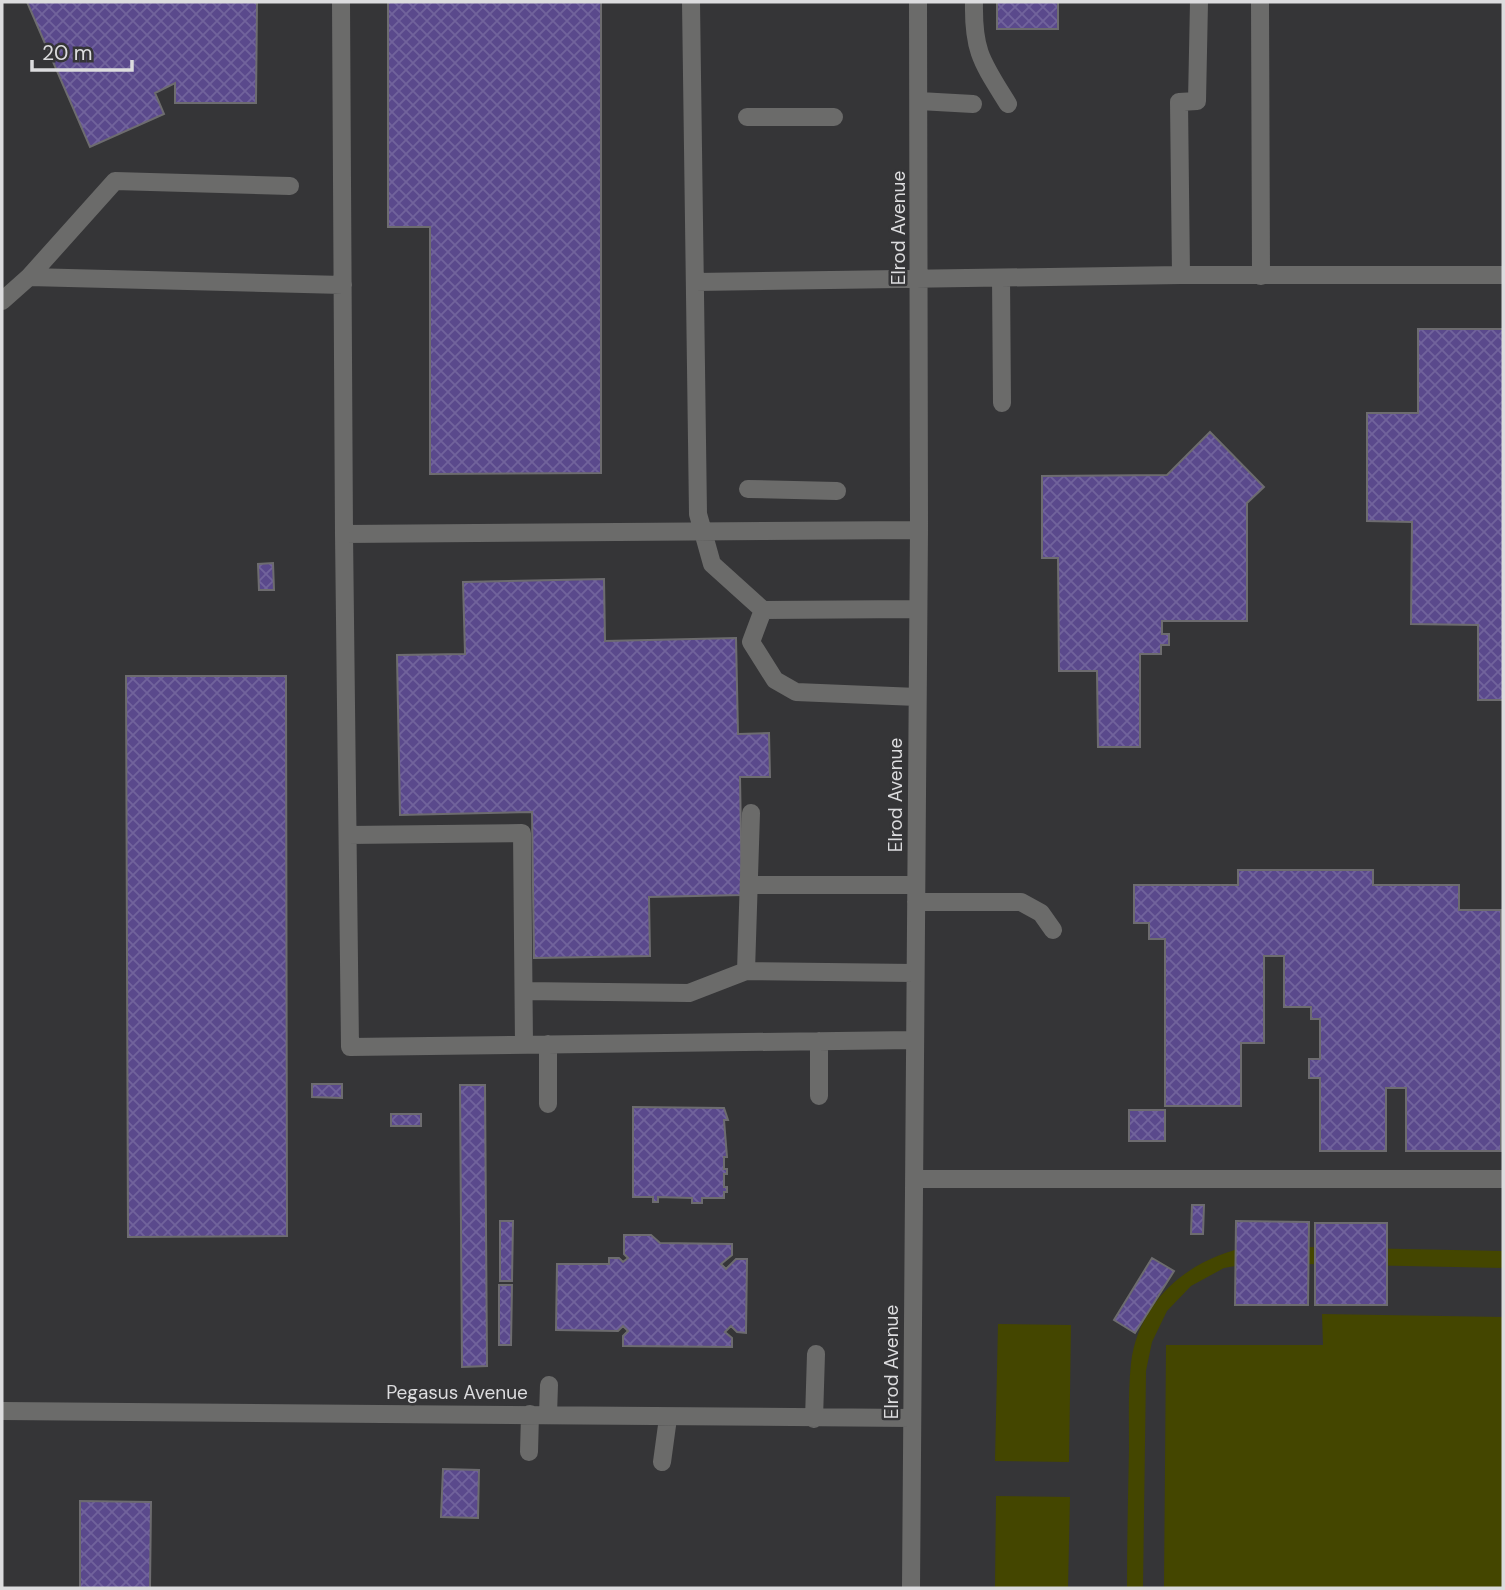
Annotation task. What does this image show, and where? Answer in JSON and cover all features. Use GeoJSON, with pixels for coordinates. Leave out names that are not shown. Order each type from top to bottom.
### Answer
{"type":"FeatureCollection","features":[{"type":"Feature","properties":{"kind":"street"},"geometry":{"type":"LineString","coordinates":[[341,2],[350,1047],[913,1040]]}},
{"type":"Feature","properties":{"kind":"street"},"geometry":{"type":"LineString","coordinates":[[691,2],[698,514],[712,564],[763,610],[917,609]]}},
{"type":"Feature","properties":{"kind":"street","name":"Elrod Avenue"},"geometry":{"type":"LineString","coordinates":[[911,1588],[913,1040],[919,530],[918,2]]}},
{"type":"Feature","properties":{"kind":"street"},"geometry":{"type":"LineString","coordinates":[[974,2],[974,37],[978,56],[1007,104]]}},
{"type":"Feature","properties":{"kind":"street"},"geometry":{"type":"LineString","coordinates":[[1181,275],[1179,102],[1197,101],[1199,2]]}},
{"type":"Feature","properties":{"kind":"street"},"geometry":{"type":"LineString","coordinates":[[1260,2],[1261,276]]}},
{"type":"Feature","properties":{"kind":"street"},"geometry":{"type":"LineString","coordinates":[[919,101],[973,104]]}},
{"type":"Feature","properties":{"kind":"street"},"geometry":{"type":"LineString","coordinates":[[747,117],[834,117]]}},
{"type":"Feature","properties":{"kind":"street"},"geometry":{"type":"LineString","coordinates":[[2,301],[29,277],[115,181],[290,186]]}},
{"type":"Feature","properties":{"kind":"street"},"geometry":{"type":"LineString","coordinates":[[695,282],[918,277],[1503,275]]}},
{"type":"Feature","properties":{"kind":"street"},"geometry":{"type":"LineString","coordinates":[[29,277],[343,285]]}},
{"type":"Feature","properties":{"kind":"street"},"geometry":{"type":"LineString","coordinates":[[1001,278],[1002,403]]}},
{"type":"Feature","properties":{"kind":"street"},"geometry":{"type":"LineString","coordinates":[[748,489],[837,491]]}},
{"type":"Feature","properties":{"kind":"street"},"geometry":{"type":"LineString","coordinates":[[344,534],[919,530]]}},
{"type":"Feature","properties":{"kind":"street"},"geometry":{"type":"LineString","coordinates":[[763,610],[751,642],[775,680],[796,692],[918,697]]}},
{"type":"Feature","properties":{"kind":"street"},"geometry":{"type":"LineString","coordinates":[[746,971],[751,813]]}},
{"type":"Feature","properties":{"kind":"street"},"geometry":{"type":"LineString","coordinates":[[348,835],[522,833],[524,1044]]}},
{"type":"Feature","properties":{"kind":"street"},"geometry":{"type":"LineString","coordinates":[[749,885],[916,893],[1021,902],[1041,913],[1053,930]]}},
{"type":"Feature","properties":{"kind":"street"},"geometry":{"type":"LineString","coordinates":[[524,991],[689,993],[746,971],[914,973]]}},
{"type":"Feature","properties":{"kind":"street"},"geometry":{"type":"LineString","coordinates":[[819,1041],[819,1096]]}},
{"type":"Feature","properties":{"kind":"street"},"geometry":{"type":"LineString","coordinates":[[548,1044],[548,1104]]}},
{"type":"Feature","properties":{"kind":"street"},"geometry":{"type":"LineString","coordinates":[[914,1179],[1503,1179]]}},
{"type":"Feature","properties":{"kind":"street"},"geometry":{"type":"LineString","coordinates":[[814,1419],[816,1354]]}},
{"type":"Feature","properties":{"kind":"street"},"geometry":{"type":"LineString","coordinates":[[529,1452],[549,1385]]}},
{"type":"Feature","properties":{"kind":"street","name":"Pegasus Avenue"},"geometry":{"type":"LineString","coordinates":[[2,1411],[911,1418]]}},
{"type":"Feature","properties":{"kind":"street"},"geometry":{"type":"LineString","coordinates":[[662,1462],[668,1418]]}},
{"type":"Feature","properties":{"kind":"shaded area"},"geometry":{"type":"Polygon","coordinates":[[[1252,1246],[1503,1251],[1503,1268],[1252,1263],[1224,1268],[1191,1286],[1167,1311],[1152,1342],[1146,1371],[1143,1588],[1127,1588],[1129,1384],[1136,1340],[1157,1301],[1189,1271],[1208,1260],[1252,1246]]]}},
{"type":"Feature","properties":{"kind":"shaded area"},"geometry":{"type":"Polygon","coordinates":[[[1322,1314],[1503,1317],[1503,1588],[1164,1588],[1166,1345],[1323,1345],[1322,1314]]]}},
{"type":"Feature","properties":{"kind":"shaded area"},"geometry":{"type":"Polygon","coordinates":[[[998,1324],[1071,1325],[1069,1462],[995,1461],[998,1324]]]}},
{"type":"Feature","properties":{"kind":"shaded area"},"geometry":{"type":"Polygon","coordinates":[[[996,1496],[1070,1497],[1068,1588],[995,1588],[996,1496]]]}},
{"type":"Feature","properties":{"kind":"building"},"geometry":{"type":"Polygon","coordinates":[[[27,2],[257,2],[256,103],[175,103],[175,83],[155,93],[164,114],[90,147],[27,2]]]}},
{"type":"Feature","properties":{"kind":"building"},"geometry":{"type":"Polygon","coordinates":[[[388,2],[601,2],[601,473],[430,474],[430,227],[388,227],[388,2]]]}},
{"type":"Feature","properties":{"kind":"building"},"geometry":{"type":"Polygon","coordinates":[[[997,2],[1058,2],[1058,29],[997,29],[997,2]]]}},
{"type":"Feature","properties":{"kind":"building"},"geometry":{"type":"Polygon","coordinates":[[[1418,329],[1503,329],[1503,700],[1478,700],[1478,625],[1411,624],[1412,522],[1367,521],[1367,413],[1418,413],[1418,329]]]}},
{"type":"Feature","properties":{"kind":"building"},"geometry":{"type":"Polygon","coordinates":[[[1210,432],[1264,487],[1247,503],[1247,621],[1162,621],[1162,634],[1169,634],[1169,645],[1161,645],[1161,654],[1140,654],[1140,747],[1098,747],[1097,671],[1059,671],[1058,558],[1042,558],[1042,476],[1167,475],[1210,432]]]}},
{"type":"Feature","properties":{"kind":"building"},"geometry":{"type":"Polygon","coordinates":[[[273,563],[274,590],[259,590],[258,564],[273,563]]]}},
{"type":"Feature","properties":{"kind":"building"},"geometry":{"type":"Polygon","coordinates":[[[604,579],[605,641],[736,638],[738,734],[769,733],[770,777],[740,777],[742,895],[649,897],[650,956],[534,958],[532,812],[400,815],[397,655],[465,654],[463,582],[604,579]]]}},
{"type":"Feature","properties":{"kind":"building"},"geometry":{"type":"Polygon","coordinates":[[[126,676],[286,676],[287,1236],[128,1237],[126,676]]]}},
{"type":"Feature","properties":{"kind":"building"},"geometry":{"type":"Polygon","coordinates":[[[1238,870],[1373,870],[1373,885],[1459,885],[1459,910],[1501,910],[1501,1151],[1406,1151],[1406,1088],[1386,1088],[1386,1151],[1320,1151],[1320,1078],[1309,1078],[1309,1059],[1320,1059],[1320,1019],[1311,1019],[1311,1007],[1284,1007],[1284,956],[1264,956],[1264,1043],[1241,1043],[1241,1106],[1165,1106],[1165,939],[1149,939],[1149,923],[1134,923],[1134,885],[1238,885],[1238,870]]]}},
{"type":"Feature","properties":{"kind":"building"},"geometry":{"type":"Polygon","coordinates":[[[312,1084],[342,1084],[342,1098],[312,1097],[312,1084]]]}},
{"type":"Feature","properties":{"kind":"building"},"geometry":{"type":"Polygon","coordinates":[[[460,1085],[485,1085],[487,1366],[462,1367],[460,1085]]]}},
{"type":"Feature","properties":{"kind":"building"},"geometry":{"type":"Polygon","coordinates":[[[633,1107],[724,1108],[728,1120],[724,1120],[727,1157],[724,1157],[724,1169],[727,1169],[727,1174],[724,1174],[724,1187],[727,1187],[727,1192],[724,1192],[724,1198],[702,1198],[702,1203],[692,1203],[692,1198],[658,1197],[658,1202],[653,1202],[653,1197],[633,1197],[633,1107]]]}},
{"type":"Feature","properties":{"kind":"building"},"geometry":{"type":"Polygon","coordinates":[[[1129,1110],[1165,1110],[1165,1141],[1129,1141],[1129,1110]]]}},
{"type":"Feature","properties":{"kind":"building"},"geometry":{"type":"Polygon","coordinates":[[[391,1114],[421,1114],[421,1126],[391,1126],[391,1114]]]}},
{"type":"Feature","properties":{"kind":"building"},"geometry":{"type":"Polygon","coordinates":[[[1192,1205],[1204,1205],[1203,1234],[1191,1234],[1192,1205]]]}},
{"type":"Feature","properties":{"kind":"building"},"geometry":{"type":"Polygon","coordinates":[[[500,1221],[513,1221],[512,1281],[500,1281],[500,1221]]]}},
{"type":"Feature","properties":{"kind":"building"},"geometry":{"type":"Polygon","coordinates":[[[1236,1221],[1309,1222],[1308,1305],[1235,1305],[1236,1221]]]}},
{"type":"Feature","properties":{"kind":"building"},"geometry":{"type":"Polygon","coordinates":[[[1315,1223],[1387,1223],[1387,1305],[1315,1305],[1315,1223]]]}},
{"type":"Feature","properties":{"kind":"building"},"geometry":{"type":"Polygon","coordinates":[[[624,1235],[651,1235],[660,1243],[732,1244],[732,1255],[721,1264],[726,1269],[736,1259],[747,1259],[746,1333],[737,1332],[731,1326],[725,1332],[732,1338],[732,1347],[623,1346],[623,1336],[628,1331],[623,1326],[618,1331],[556,1330],[557,1264],[609,1264],[609,1258],[619,1258],[623,1262],[628,1258],[624,1254],[624,1235]]]}},
{"type":"Feature","properties":{"kind":"building"},"geometry":{"type":"Polygon","coordinates":[[[1152,1258],[1174,1271],[1135,1333],[1114,1320],[1152,1258]]]}},
{"type":"Feature","properties":{"kind":"building"},"geometry":{"type":"Polygon","coordinates":[[[499,1285],[512,1285],[511,1345],[499,1345],[499,1285]]]}},
{"type":"Feature","properties":{"kind":"building"},"geometry":{"type":"Polygon","coordinates":[[[443,1469],[479,1470],[478,1518],[441,1517],[443,1469]]]}},
{"type":"Feature","properties":{"kind":"building"},"geometry":{"type":"Polygon","coordinates":[[[80,1501],[151,1502],[150,1588],[80,1588],[80,1501]]]}}]}
